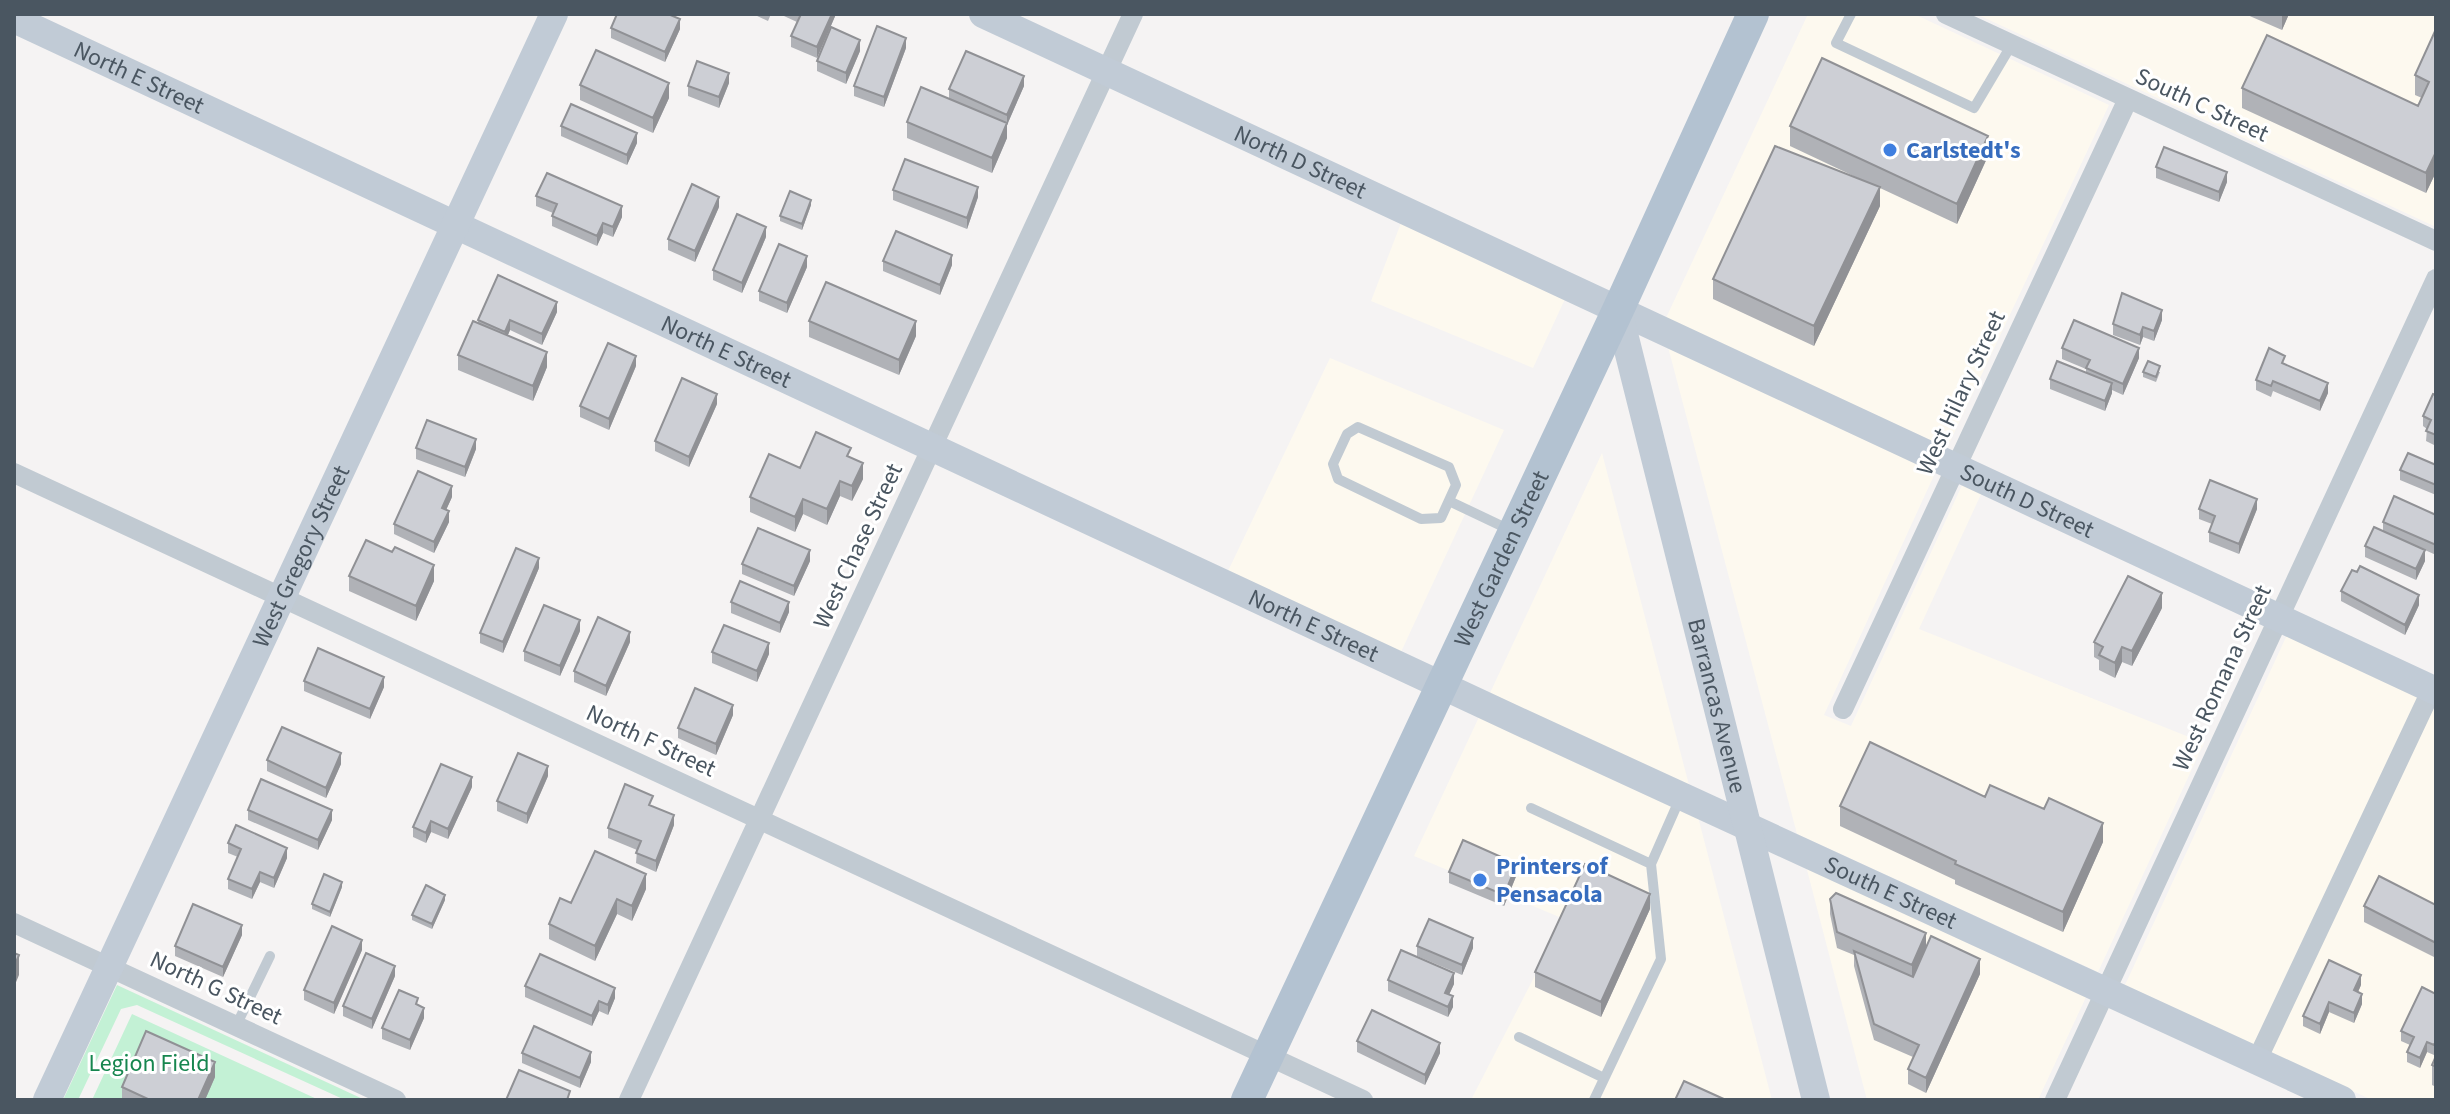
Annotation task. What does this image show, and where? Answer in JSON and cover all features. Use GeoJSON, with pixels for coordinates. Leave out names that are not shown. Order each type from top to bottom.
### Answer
{"type":"FeatureCollection","features":[{"type":"Feature","properties":{"kind":"main road","name":"West Garden Street"},"geometry":{"type":"LineString","coordinates":[[1247,1100],[1618,310],[1753,14]]}},
{"type":"Feature","properties":{"kind":"street","name":"West Gregory Street"},"geometry":{"type":"LineString","coordinates":[[47,1100],[554,14]]}},
{"type":"Feature","properties":{"kind":"street","name":"North D Street"},"geometry":{"type":"LineString","coordinates":[[983,14],[1618,310]]}},
{"type":"Feature","properties":{"kind":"street","name":"West Chase Street"},"geometry":{"type":"LineString","coordinates":[[629,1100],[1133,14]]}},
{"type":"Feature","properties":{"kind":"street","name":"South C Street"},"geometry":{"type":"LineString","coordinates":[[1946,14],[2436,241]]}},
{"type":"Feature","properties":{"kind":"street","name":"North E Street"},"geometry":{"type":"LineString","coordinates":[[14,19],[1440,684]]}},
{"type":"Feature","properties":{"kind":"street","name":"West Hilary Street"},"geometry":{"type":"LineString","coordinates":[[1843,709],[2128,99]]}},
{"type":"Feature","properties":{"kind":"street","name":"West Romana Street"},"geometry":{"type":"LineString","coordinates":[[2055,1100],[2436,279]]}},
{"type":"Feature","properties":{"kind":"street","name":"South D Street"},"geometry":{"type":"LineString","coordinates":[[1618,310],[2434,690]]}},
{"type":"Feature","properties":{"kind":"street","name":"Barrancas Avenue"},"geometry":{"type":"LineString","coordinates":[[1618,310],[1816,1100]]}},
{"type":"Feature","properties":{"kind":"street","name":"North F Street"},"geometry":{"type":"LineString","coordinates":[[14,473],[1363,1100]]}},
{"type":"Feature","properties":{"kind":"street","name":"South E Street"},"geometry":{"type":"LineString","coordinates":[[1440,684],[2342,1100]]}},
{"type":"Feature","properties":{"kind":"street"},"geometry":{"type":"LineString","coordinates":[[2257,1060],[2434,690]]}},
{"type":"Feature","properties":{"kind":"street","name":"North G Street"},"geometry":{"type":"LineString","coordinates":[[14,923],[396,1100]]}},
{"type":"Feature","properties":{"kind":"lane"},"geometry":{"type":"LineString","coordinates":[[1851,14],[1836,43],[1974,108],[2012,44]]}},
{"type":"Feature","properties":{"kind":"lane"},"geometry":{"type":"LineString","coordinates":[[1358,427],[1367,429],[1449,467],[1455,475],[1456,485],[1449,501],[1441,518],[1421,519],[1338,479],[1333,464],[1347,434],[1358,427]]}},
{"type":"Feature","properties":{"kind":"lane"},"geometry":{"type":"LineString","coordinates":[[1449,501],[1513,531]]}},
{"type":"Feature","properties":{"kind":"lane"},"geometry":{"type":"LineString","coordinates":[[1594,1100],[1661,959],[1651,864],[1682,795]]}},
{"type":"Feature","properties":{"kind":"lane"},"geometry":{"type":"LineString","coordinates":[[1531,808],[1651,864]]}},
{"type":"Feature","properties":{"kind":"lane"},"geometry":{"type":"LineString","coordinates":[[236,1026],[270,956]]}},
{"type":"Feature","properties":{"kind":"lane"},"geometry":{"type":"LineString","coordinates":[[1519,1037],[1604,1078]]}},
{"type":"Feature","properties":{"kind":"shaded area"},"geometry":{"type":"Polygon","coordinates":[[[1808,14],[1914,14],[2109,105],[1947,448],[1666,318],[1808,14]]]}},
{"type":"Feature","properties":{"kind":"shaded area"},"geometry":{"type":"Polygon","coordinates":[[[1976,14],[2436,14],[2436,227],[1976,14]]]}},
{"type":"Feature","properties":{"kind":"shaded area"},"geometry":{"type":"Polygon","coordinates":[[[1401,223],[1565,299],[1533,368],[1371,301],[1401,223]]]}},
{"type":"Feature","properties":{"kind":"shaded area"},"geometry":{"type":"Polygon","coordinates":[[[1668,347],[1936,471],[1824,715],[1851,726],[1963,483],[1982,492],[1919,629],[2204,743],[2098,972],[1797,834],[1668,347]]]}},
{"type":"Feature","properties":{"kind":"shaded area"},"geometry":{"type":"Polygon","coordinates":[[[1330,358],[1504,430],[1401,652],[1228,571],[1330,358]]]}},
{"type":"Feature","properties":{"kind":"shaded area"},"geometry":{"type":"Polygon","coordinates":[[[1602,453],[1689,785],[1490,693],[1602,453]]]}},
{"type":"Feature","properties":{"kind":"shaded area"},"geometry":{"type":"Polygon","coordinates":[[[2287,635],[2436,704],[2436,1100],[2372,1100],[2125,985],[2287,635]]]}},
{"type":"Feature","properties":{"kind":"shaded area"},"geometry":{"type":"Polygon","coordinates":[[[1479,717],[1698,817],[1772,1100],[1471,1100],[1564,919],[1414,856],[1479,717]]]}},
{"type":"Feature","properties":{"kind":"shaded area"},"geometry":{"type":"Polygon","coordinates":[[[1806,866],[2087,995],[2038,1100],[1867,1100],[1806,866]]]}},
{"type":"Feature","properties":{"kind":"green space"},"geometry":{"type":"Polygon","coordinates":[[[117,985],[365,1100],[345,1100],[137,1005],[121,1009],[78,1100],[63,1100],[117,985]]]}},
{"type":"Feature","properties":{"kind":"green space","name":"Legion Field"},"geometry":{"type":"Polygon","coordinates":[[[132,1014],[319,1100],[92,1100],[132,1014]]]}},
{"type":"Feature","properties":{"kind":"building"},"geometry":{"type":"Polygon","coordinates":[[[617,14],[668,14],[680,19],[665,52],[611,28],[617,14]]]}},
{"type":"Feature","properties":{"kind":"building"},"geometry":{"type":"Polygon","coordinates":[[[801,14],[832,14],[817,47],[791,36],[801,14]]]}},
{"type":"Feature","properties":{"kind":"building"},"geometry":{"type":"Polygon","coordinates":[[[877,26],[906,38],[884,97],[854,86],[877,26]]]}},
{"type":"Feature","properties":{"kind":"building"},"geometry":{"type":"Polygon","coordinates":[[[831,27],[860,40],[846,73],[817,61],[831,27]]]}},
{"type":"Feature","properties":{"kind":"building"},"geometry":{"type":"Polygon","coordinates":[[[2436,29],[2436,152],[2426,173],[2242,88],[2267,35],[2418,106],[2429,82],[2415,75],[2436,29]]]}},
{"type":"Feature","properties":{"kind":"building"},"geometry":{"type":"Polygon","coordinates":[[[596,50],[669,83],[653,118],[580,85],[596,50]]]}},
{"type":"Feature","properties":{"kind":"building"},"geometry":{"type":"Polygon","coordinates":[[[966,51],[1024,76],[1007,115],[949,89],[966,51]]]}},
{"type":"Feature","properties":{"kind":"building"},"geometry":{"type":"Polygon","coordinates":[[[1822,58],[1988,136],[1957,204],[1790,126],[1822,58]]]}},
{"type":"Feature","properties":{"kind":"building"},"geometry":{"type":"Polygon","coordinates":[[[697,61],[729,73],[719,97],[688,86],[697,61]]]}},
{"type":"Feature","properties":{"kind":"building"},"geometry":{"type":"Polygon","coordinates":[[[921,87],[1007,123],[992,158],[907,122],[921,87]]]}},
{"type":"Feature","properties":{"kind":"building"},"geometry":{"type":"Polygon","coordinates":[[[571,104],[637,133],[627,155],[561,126],[571,104]]]}},
{"type":"Feature","properties":{"kind":"building"},"geometry":{"type":"Polygon","coordinates":[[[1775,146],[1880,187],[1814,326],[1713,279],[1775,146]]]}},
{"type":"Feature","properties":{"kind":"building"},"geometry":{"type":"Polygon","coordinates":[[[2164,147],[2227,172],[2219,192],[2156,167],[2164,147]]]}},
{"type":"Feature","properties":{"kind":"building"},"geometry":{"type":"Polygon","coordinates":[[[905,159],[978,187],[967,218],[893,190],[905,159]]]}},
{"type":"Feature","properties":{"kind":"building"},"geometry":{"type":"Polygon","coordinates":[[[547,173],[622,206],[613,227],[603,223],[597,236],[552,216],[557,204],[536,196],[547,173]]]}},
{"type":"Feature","properties":{"kind":"building"},"geometry":{"type":"Polygon","coordinates":[[[692,184],[719,197],[695,251],[668,239],[692,184]]]}},
{"type":"Feature","properties":{"kind":"building"},"geometry":{"type":"Polygon","coordinates":[[[790,191],[811,200],[802,224],[780,216],[790,191]]]}},
{"type":"Feature","properties":{"kind":"building"},"geometry":{"type":"Polygon","coordinates":[[[737,214],[766,227],[742,283],[713,270],[737,214]]]}},
{"type":"Feature","properties":{"kind":"building"},"geometry":{"type":"Polygon","coordinates":[[[896,231],[952,255],[940,285],[883,261],[896,231]]]}},
{"type":"Feature","properties":{"kind":"building"},"geometry":{"type":"Polygon","coordinates":[[[779,244],[807,256],[787,303],[759,291],[779,244]]]}},
{"type":"Feature","properties":{"kind":"building"},"geometry":{"type":"Polygon","coordinates":[[[498,275],[557,302],[542,334],[510,320],[505,332],[478,320],[498,275]]]}},
{"type":"Feature","properties":{"kind":"building"},"geometry":{"type":"Polygon","coordinates":[[[826,282],[916,321],[899,360],[809,321],[826,282]]]}},
{"type":"Feature","properties":{"kind":"building"},"geometry":{"type":"Polygon","coordinates":[[[2122,293],[2162,310],[2154,331],[2143,327],[2140,335],[2113,324],[2122,293]]]}},
{"type":"Feature","properties":{"kind":"building"},"geometry":{"type":"Polygon","coordinates":[[[2074,320],[2139,348],[2123,384],[2086,368],[2090,360],[2062,348],[2074,320]]]}},
{"type":"Feature","properties":{"kind":"building"},"geometry":{"type":"Polygon","coordinates":[[[473,321],[547,352],[533,386],[458,355],[473,321]]]}},
{"type":"Feature","properties":{"kind":"building"},"geometry":{"type":"Polygon","coordinates":[[[608,343],[636,356],[609,419],[580,406],[608,343]]]}},
{"type":"Feature","properties":{"kind":"building"},"geometry":{"type":"Polygon","coordinates":[[[2269,348],[2285,356],[2282,363],[2328,383],[2320,401],[2273,381],[2271,386],[2256,380],[2269,348]]]}},
{"type":"Feature","properties":{"kind":"building"},"geometry":{"type":"Polygon","coordinates":[[[2057,361],[2112,383],[2105,401],[2050,379],[2057,361]]]}},
{"type":"Feature","properties":{"kind":"building"},"geometry":{"type":"Polygon","coordinates":[[[2148,361],[2160,366],[2156,377],[2143,372],[2148,361]]]}},
{"type":"Feature","properties":{"kind":"building"},"geometry":{"type":"Polygon","coordinates":[[[682,378],[717,394],[689,457],[655,441],[682,378]]]}},
{"type":"Feature","properties":{"kind":"building"},"geometry":{"type":"Polygon","coordinates":[[[2433,394],[2436,395],[2436,435],[2426,431],[2431,420],[2423,416],[2433,394]]]}},
{"type":"Feature","properties":{"kind":"building"},"geometry":{"type":"Polygon","coordinates":[[[427,420],[476,439],[465,467],[416,448],[427,420]]]}},
{"type":"Feature","properties":{"kind":"building"},"geometry":{"type":"Polygon","coordinates":[[[816,432],[851,448],[847,456],[863,463],[852,486],[840,481],[827,509],[803,499],[795,517],[750,497],[769,454],[800,468],[816,432]]]}},
{"type":"Feature","properties":{"kind":"building"},"geometry":{"type":"Polygon","coordinates":[[[2408,453],[2436,465],[2436,485],[2400,470],[2408,453]]]}},
{"type":"Feature","properties":{"kind":"building"},"geometry":{"type":"Polygon","coordinates":[[[418,471],[452,486],[442,508],[449,511],[434,542],[394,524],[418,471]]]}},
{"type":"Feature","properties":{"kind":"building"},"geometry":{"type":"Polygon","coordinates":[[[2210,480],[2257,499],[2239,544],[2209,532],[2215,516],[2199,509],[2210,480]]]}},
{"type":"Feature","properties":{"kind":"building"},"geometry":{"type":"Polygon","coordinates":[[[2394,496],[2436,515],[2436,545],[2383,522],[2394,496]]]}},
{"type":"Feature","properties":{"kind":"building"},"geometry":{"type":"Polygon","coordinates":[[[2374,527],[2425,550],[2416,569],[2365,546],[2374,527]]]}},
{"type":"Feature","properties":{"kind":"building"},"geometry":{"type":"Polygon","coordinates":[[[758,528],[810,550],[794,586],[742,564],[758,528]]]}},
{"type":"Feature","properties":{"kind":"building"},"geometry":{"type":"Polygon","coordinates":[[[366,540],[392,552],[395,547],[434,565],[416,606],[349,576],[366,540]]]}},
{"type":"Feature","properties":{"kind":"building"},"geometry":{"type":"Polygon","coordinates":[[[516,548],[539,558],[503,642],[480,633],[516,548]]]}},
{"type":"Feature","properties":{"kind":"building"},"geometry":{"type":"Polygon","coordinates":[[[2360,566],[2419,595],[2405,625],[2341,591],[2352,570],[2357,572],[2360,566]]]}},
{"type":"Feature","properties":{"kind":"building"},"geometry":{"type":"Polygon","coordinates":[[[2128,576],[2162,593],[2132,651],[2122,647],[2115,663],[2099,655],[2103,647],[2094,642],[2128,576]]]}},
{"type":"Feature","properties":{"kind":"building"},"geometry":{"type":"Polygon","coordinates":[[[740,581],[789,602],[780,623],[731,602],[740,581]]]}},
{"type":"Feature","properties":{"kind":"building"},"geometry":{"type":"Polygon","coordinates":[[[544,605],[580,620],[560,666],[524,651],[544,605]]]}},
{"type":"Feature","properties":{"kind":"building"},"geometry":{"type":"Polygon","coordinates":[[[598,617],[630,632],[606,686],[574,671],[598,617]]]}},
{"type":"Feature","properties":{"kind":"building"},"geometry":{"type":"Polygon","coordinates":[[[724,625],[769,643],[757,671],[712,652],[724,625]]]}},
{"type":"Feature","properties":{"kind":"building"},"geometry":{"type":"Polygon","coordinates":[[[318,648],[384,677],[370,709],[304,681],[318,648]]]}},
{"type":"Feature","properties":{"kind":"building"},"geometry":{"type":"Polygon","coordinates":[[[695,688],[733,705],[716,744],[678,728],[695,688]]]}},
{"type":"Feature","properties":{"kind":"building"},"geometry":{"type":"Polygon","coordinates":[[[282,727],[341,753],[326,788],[267,760],[282,727]]]}},
{"type":"Feature","properties":{"kind":"building"},"geometry":{"type":"Polygon","coordinates":[[[1870,742],[1985,797],[1990,785],[2044,809],[2049,798],[2103,823],[2063,912],[1955,864],[1956,861],[1840,806],[1870,742]]]}},
{"type":"Feature","properties":{"kind":"building"},"geometry":{"type":"Polygon","coordinates":[[[518,753],[548,766],[527,814],[497,801],[518,753]]]}},
{"type":"Feature","properties":{"kind":"building"},"geometry":{"type":"Polygon","coordinates":[[[441,764],[472,777],[448,829],[431,821],[426,833],[413,827],[441,764]]]}},
{"type":"Feature","properties":{"kind":"building"},"geometry":{"type":"Polygon","coordinates":[[[261,779],[332,810],[318,840],[248,810],[261,779]]]}},
{"type":"Feature","properties":{"kind":"building"},"geometry":{"type":"Polygon","coordinates":[[[625,784],[653,796],[649,805],[674,815],[656,861],[636,853],[641,841],[608,828],[625,784]]]}},
{"type":"Feature","properties":{"kind":"building"},"geometry":{"type":"Polygon","coordinates":[[[236,825],[287,848],[274,878],[260,872],[252,889],[228,879],[241,849],[228,843],[236,825]]]}},
{"type":"Feature","properties":{"kind":"building"},"geometry":{"type":"Polygon","coordinates":[[[1463,840],[1517,864],[1504,895],[1449,872],[1463,840]]]}},
{"type":"Feature","properties":{"kind":"building"},"geometry":{"type":"Polygon","coordinates":[[[595,851],[646,874],[632,906],[617,899],[595,946],[549,924],[560,898],[571,903],[595,851]]]}},
{"type":"Feature","properties":{"kind":"building"},"geometry":{"type":"Polygon","coordinates":[[[1585,864],[1650,894],[1601,1002],[1535,972],[1585,864]]]}},
{"type":"Feature","properties":{"kind":"building"},"geometry":{"type":"Polygon","coordinates":[[[324,874],[342,882],[330,912],[312,904],[324,874]]]}},
{"type":"Feature","properties":{"kind":"building"},"geometry":{"type":"Polygon","coordinates":[[[2379,876],[2436,905],[2436,943],[2364,906],[2379,876]]]}},
{"type":"Feature","properties":{"kind":"building"},"geometry":{"type":"Polygon","coordinates":[[[426,885],[445,895],[432,924],[412,915],[426,885]]]}},
{"type":"Feature","properties":{"kind":"building"},"geometry":{"type":"Polygon","coordinates":[[[1836,893],[1926,933],[1912,965],[1837,932],[1830,899],[1836,893]]]}},
{"type":"Feature","properties":{"kind":"building"},"geometry":{"type":"Polygon","coordinates":[[[193,904],[242,925],[223,967],[175,946],[193,904]]]}},
{"type":"Feature","properties":{"kind":"building"},"geometry":{"type":"Polygon","coordinates":[[[1429,919],[1473,938],[1462,965],[1417,946],[1429,919]]]}},
{"type":"Feature","properties":{"kind":"building"},"geometry":{"type":"Polygon","coordinates":[[[332,926],[362,940],[334,1003],[304,990],[332,926]]]}},
{"type":"Feature","properties":{"kind":"building"},"geometry":{"type":"Polygon","coordinates":[[[1931,936],[1980,959],[1926,1078],[1908,1069],[1919,1045],[1874,1024],[1854,951],[1913,977],[1931,936]]]}},
{"type":"Feature","properties":{"kind":"building"},"geometry":{"type":"Polygon","coordinates":[[[1401,950],[1454,973],[1445,993],[1453,996],[1448,1007],[1388,980],[1401,950]]]}},
{"type":"Feature","properties":{"kind":"building"},"geometry":{"type":"Polygon","coordinates":[[[366,953],[395,966],[372,1019],[343,1006],[366,953]]]}},
{"type":"Feature","properties":{"kind":"building"},"geometry":{"type":"Polygon","coordinates":[[[540,954],[615,988],[608,1005],[599,1001],[592,1016],[525,986],[540,954]]]}},
{"type":"Feature","properties":{"kind":"building"},"geometry":{"type":"Polygon","coordinates":[[[2329,960],[2361,975],[2354,990],[2362,994],[2354,1013],[2329,1002],[2320,1024],[2303,1016],[2329,960]]]}},
{"type":"Feature","properties":{"kind":"building"},"geometry":{"type":"Polygon","coordinates":[[[2422,987],[2436,994],[2436,1041],[2434,1045],[2427,1042],[2420,1058],[2407,1052],[2414,1037],[2401,1031],[2422,987]]]}},
{"type":"Feature","properties":{"kind":"building"},"geometry":{"type":"Polygon","coordinates":[[[399,990],[418,998],[416,1004],[424,1008],[410,1040],[382,1028],[399,990]]]}},
{"type":"Feature","properties":{"kind":"building"},"geometry":{"type":"Polygon","coordinates":[[[1372,1010],[1440,1043],[1425,1075],[1357,1041],[1372,1010]]]}},
{"type":"Feature","properties":{"kind":"building"},"geometry":{"type":"Polygon","coordinates":[[[534,1026],[591,1052],[580,1078],[522,1053],[534,1026]]]}},
{"type":"Feature","properties":{"kind":"building"},"geometry":{"type":"Polygon","coordinates":[[[146,1031],[215,1062],[198,1100],[150,1100],[122,1087],[146,1031]]]}},
{"type":"Feature","properties":{"kind":"building"},"geometry":{"type":"Polygon","coordinates":[[[519,1070],[570,1091],[567,1100],[506,1100],[519,1070]]]}},
{"type":"Feature","properties":{"kind":"building"},"geometry":{"type":"Polygon","coordinates":[[[1684,1081],[1726,1100],[1675,1100],[1684,1081]]]}},
{"type":"Feature","properties":{"kind":"place","name":"Carlstedt's"},"geometry":{"type":"Point","coordinates":[1890,150]}},
{"type":"Feature","properties":{"kind":"place","name":"Printers of Pensacola"},"geometry":{"type":"Point","coordinates":[1480,880]}}]}
